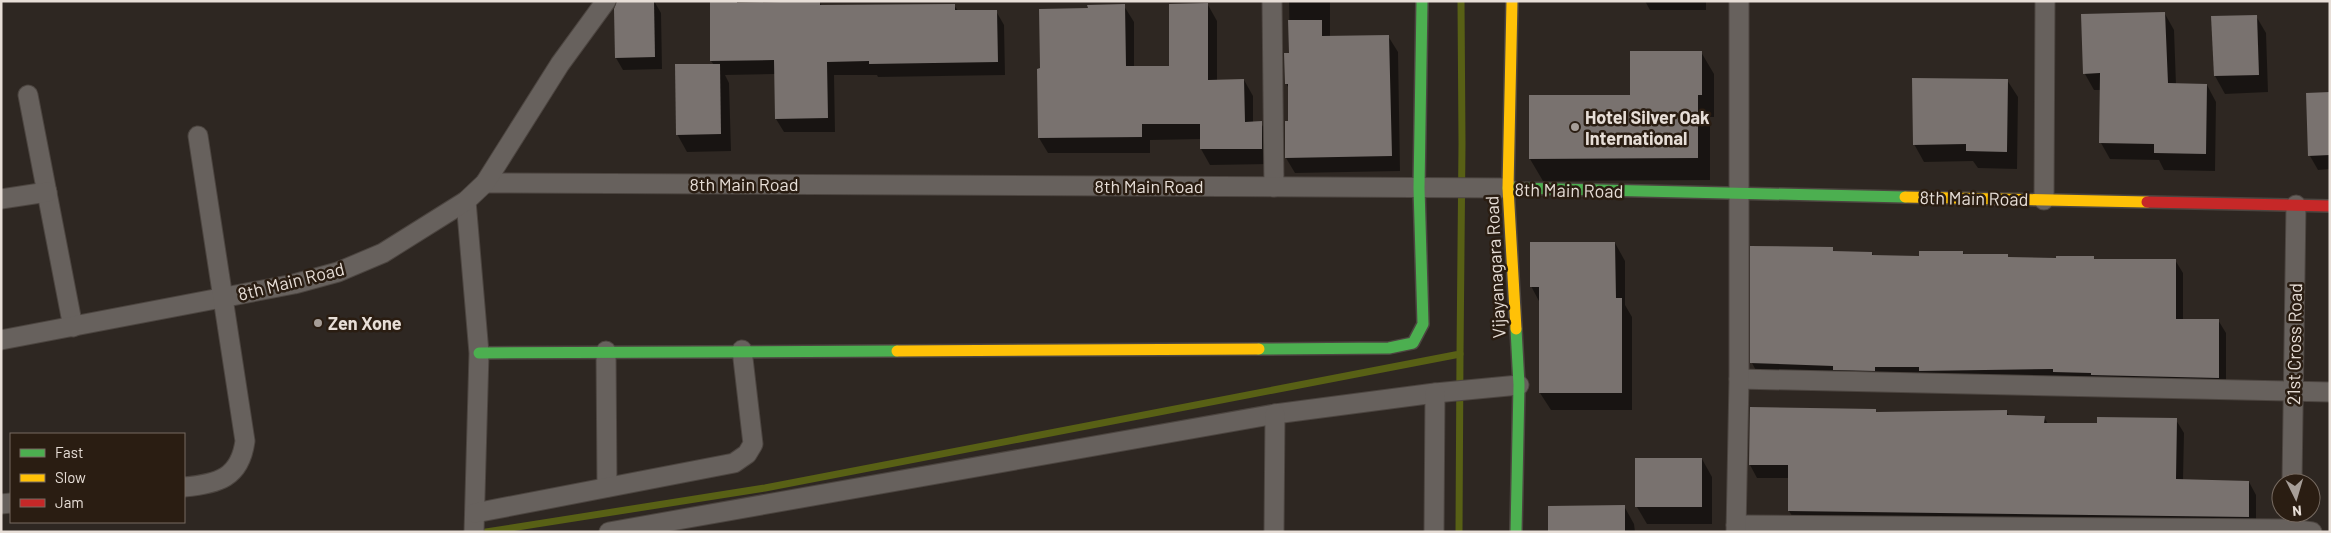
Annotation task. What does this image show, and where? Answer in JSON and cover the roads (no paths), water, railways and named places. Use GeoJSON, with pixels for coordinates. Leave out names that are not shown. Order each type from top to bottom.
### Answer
{"type":"FeatureCollection","features":[{"type":"Feature","properties":{"kind":"street"},"geometry":{"type":"LineString","coordinates":[[486,183],[560,64],[606,1]]}},
{"type":"Feature","properties":{"kind":"street"},"geometry":{"type":"LineString","coordinates":[[1272,1],[1274,187]]}},
{"type":"Feature","properties":{"kind":"street"},"geometry":{"type":"LineString","coordinates":[[479,353],[742,350],[1389,348],[1413,343],[1423,324],[1419,188],[1422,1]]}},
{"type":"Feature","properties":{"kind":"street","name":"Vijayanagara Road"},"geometry":{"type":"LineString","coordinates":[[1512,1],[1508,188],[1518,385],[1516,532]]}},
{"type":"Feature","properties":{"kind":"street"},"geometry":{"type":"LineString","coordinates":[[1739,1],[1739,380],[1736,528],[2291,524],[2312,532]]}},
{"type":"Feature","properties":{"kind":"street"},"geometry":{"type":"LineString","coordinates":[[2044,200],[2045,1]]}},
{"type":"Feature","properties":{"kind":"street"},"geometry":{"type":"LineString","coordinates":[[28,95],[73,327]]}},
{"type":"Feature","properties":{"kind":"street"},"geometry":{"type":"LineString","coordinates":[[185,487],[201,486],[228,477],[242,459],[245,441],[221,298],[198,136]]}},
{"type":"Feature","properties":{"kind":"street","name":"8th Main Road"},"geometry":{"type":"LineString","coordinates":[[1,340],[294,284],[338,272],[383,253],[466,202],[486,183],[1508,188],[2330,206]]}},
{"type":"Feature","properties":{"kind":"street"},"geometry":{"type":"LineString","coordinates":[[1,199],[47,192]]}},
{"type":"Feature","properties":{"kind":"street"},"geometry":{"type":"LineString","coordinates":[[466,202],[479,353],[475,523],[607,488],[734,463],[746,454],[753,444],[742,350]]}},
{"type":"Feature","properties":{"kind":"street","name":"21st Cross Road"},"geometry":{"type":"LineString","coordinates":[[2292,473],[2296,205]]}},
{"type":"Feature","properties":{"kind":"street"},"geometry":{"type":"LineString","coordinates":[[606,351],[607,488]]}},
{"type":"Feature","properties":{"kind":"street"},"geometry":{"type":"LineString","coordinates":[[1739,380],[2330,392]]}},
{"type":"Feature","properties":{"kind":"street"},"geometry":{"type":"LineString","coordinates":[[609,532],[1275,414],[1435,393],[1518,385]]}},
{"type":"Feature","properties":{"kind":"street"},"geometry":{"type":"LineString","coordinates":[[1434,532],[1435,393]]}},
{"type":"Feature","properties":{"kind":"street"},"geometry":{"type":"LineString","coordinates":[[1274,532],[1275,414]]}},
{"type":"Feature","properties":{"kind":"waterway"},"geometry":{"type":"LineString","coordinates":[[486,532],[765,488],[1460,354],[1461,1]]}},
{"type":"Feature","properties":{"kind":"waterway"},"geometry":{"type":"LineString","coordinates":[[1459,532],[1460,354]]}},
{"type":"Feature","properties":{"kind":"place","name":"Hotel Silver Oak International"},"geometry":{"type":"Point","coordinates":[1575,127]}},
{"type":"Feature","properties":{"kind":"place","name":"Zen Xone"},"geometry":{"type":"Point","coordinates":[318,323]}}]}
